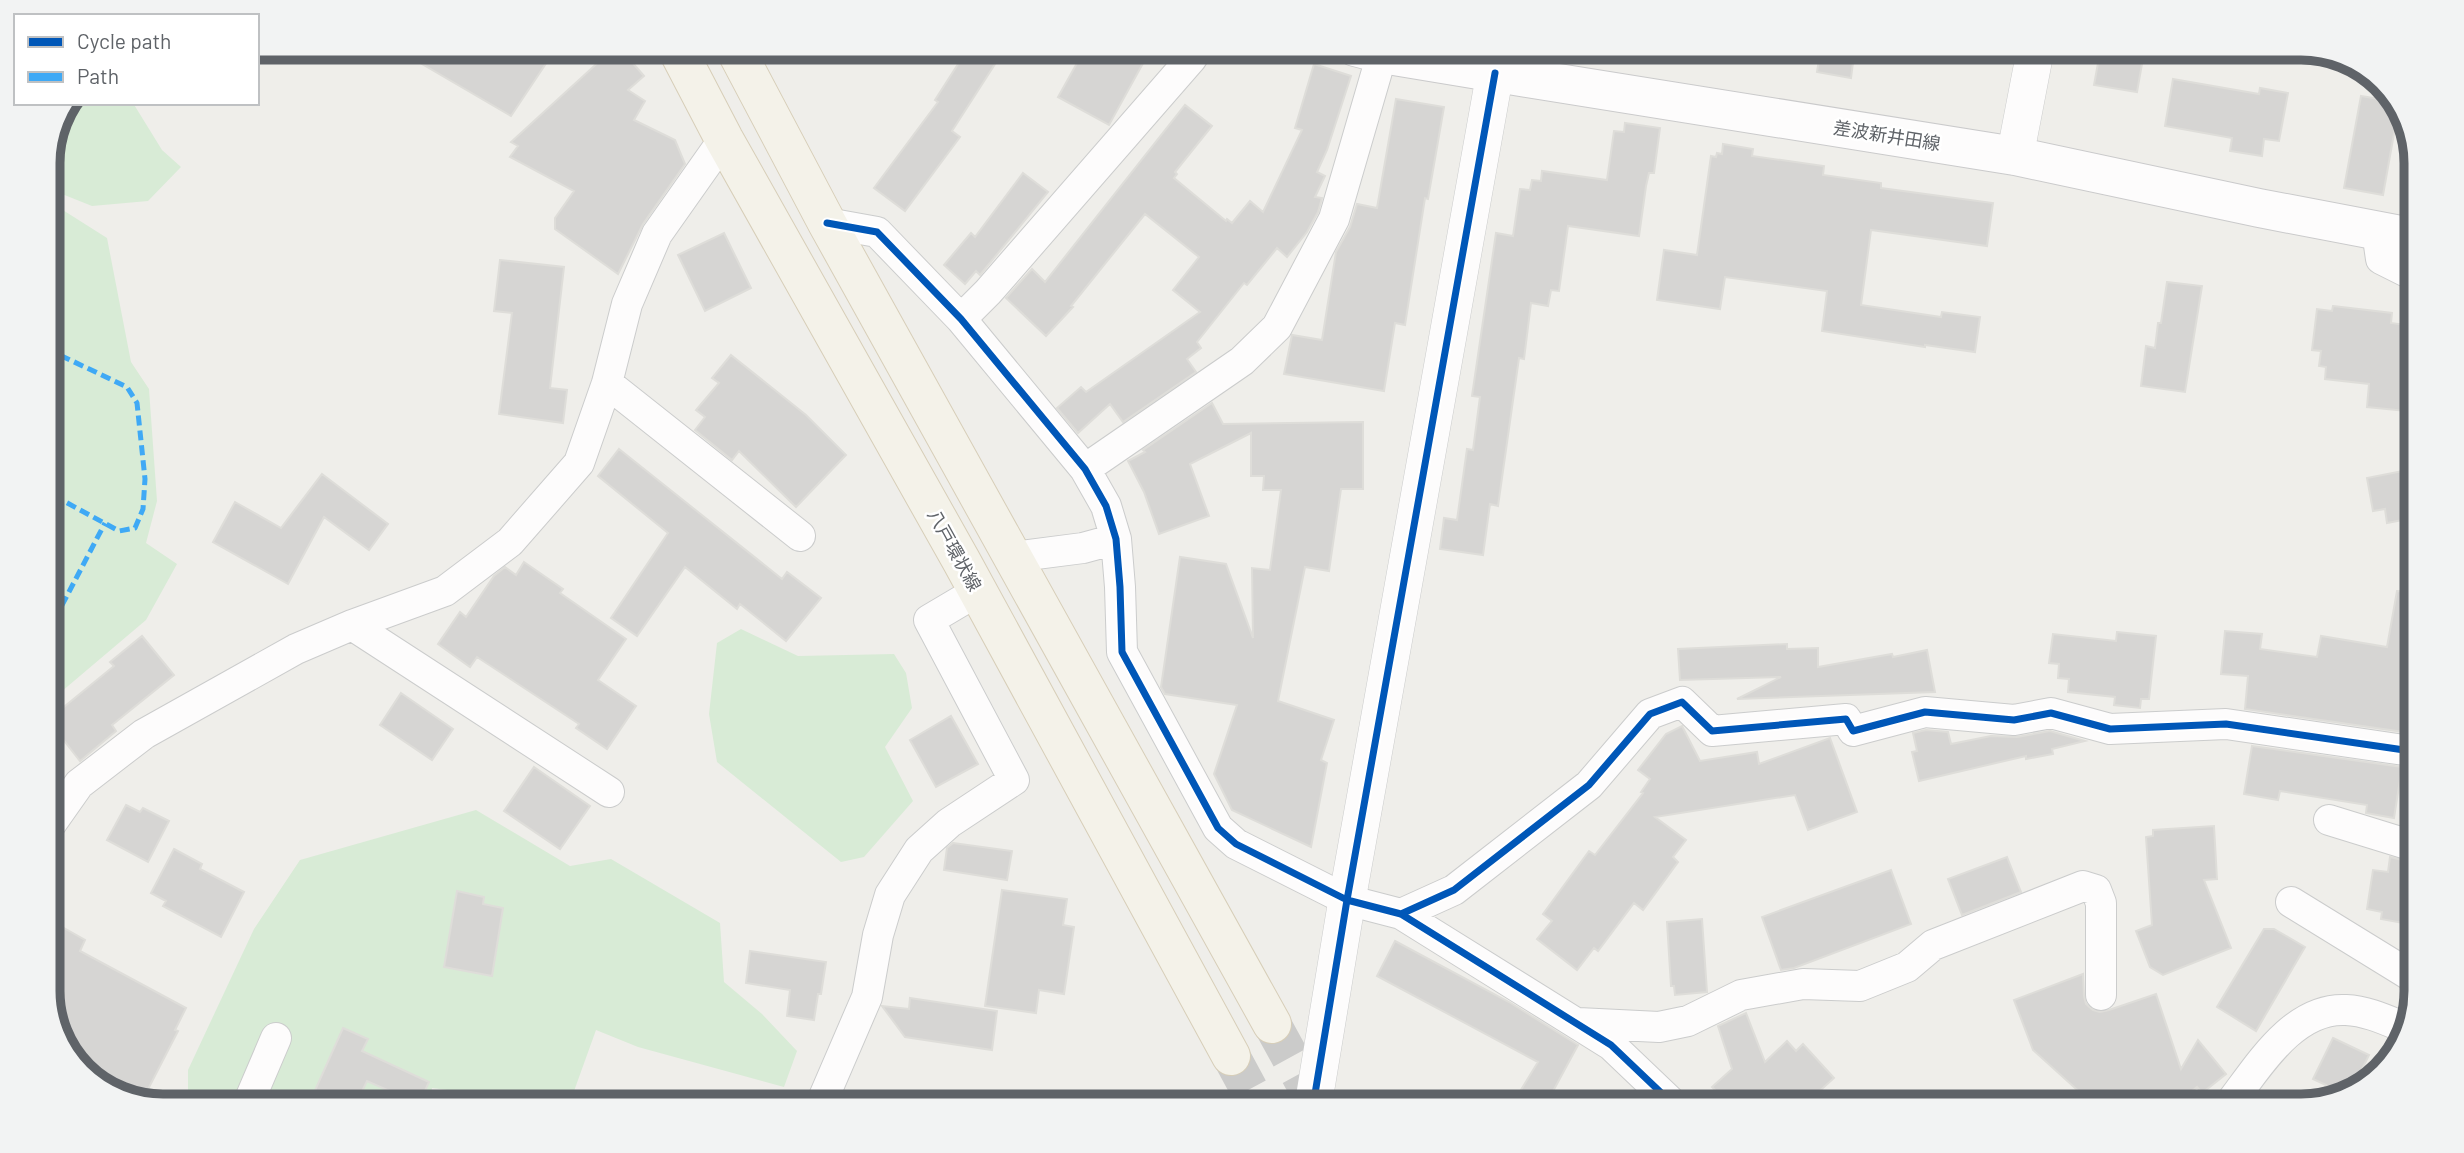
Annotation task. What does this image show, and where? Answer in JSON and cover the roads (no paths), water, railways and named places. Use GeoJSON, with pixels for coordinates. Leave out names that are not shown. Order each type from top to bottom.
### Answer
{"type":"FeatureCollection","features":[{"type":"Feature","properties":{"kind":"main road","name":"八戸環状線"},"geometry":{"type":"LineString","coordinates":[[684,60],[724,139],[978,591],[1231,1056]]}},
{"type":"Feature","properties":{"kind":"main road"},"geometry":{"type":"LineString","coordinates":[[741,60],[827,223],[1272,1024]]}},
{"type":"Feature","properties":{"kind":"main road","name":"差波新井田線"},"geometry":{"type":"LineString","coordinates":[[1423,60],[2015,156],[2404,237]]}},
{"type":"Feature","properties":{"kind":"street"},"geometry":{"type":"LineString","coordinates":[[961,319],[988,292],[1190,60]]}},
{"type":"Feature","properties":{"kind":"street"},"geometry":{"type":"LineString","coordinates":[[1085,469],[1242,361],[1277,327],[1334,219],[1367,60]]}},
{"type":"Feature","properties":{"kind":"street"},"geometry":{"type":"LineString","coordinates":[[2015,156],[2033,60]]}},
{"type":"Feature","properties":{"kind":"street"},"geometry":{"type":"LineString","coordinates":[[1315,1094],[1346,900],[1494,72]]}},
{"type":"Feature","properties":{"kind":"street"},"geometry":{"type":"LineString","coordinates":[[60,811],[79,784],[144,734],[296,649],[445,591],[510,542],[579,463],[607,383],[627,304],[657,234],[724,139]]}},
{"type":"Feature","properties":{"kind":"street"},"geometry":{"type":"LineString","coordinates":[[827,223],[877,232],[961,319],[1085,469],[1107,506],[1116,540],[1121,587],[1122,652],[1218,828],[1236,845],[1346,900],[1401,914],[1611,1045],[1662,1094]]}},
{"type":"Feature","properties":{"kind":"street"},"geometry":{"type":"LineString","coordinates":[[2376,231],[2381,259],[2404,270]]}},
{"type":"Feature","properties":{"kind":"street"},"geometry":{"type":"LineString","coordinates":[[607,383],[800,536]]}},
{"type":"Feature","properties":{"kind":"street"},"geometry":{"type":"LineString","coordinates":[[1013,557],[1083,548],[1116,540]]}},
{"type":"Feature","properties":{"kind":"street"},"geometry":{"type":"LineString","coordinates":[[825,1094],[867,997],[878,935],[890,895],[919,850],[949,823],[1014,780],[929,620],[978,591]]}},
{"type":"Feature","properties":{"kind":"street"},"geometry":{"type":"LineString","coordinates":[[352,625],[609,792]]}},
{"type":"Feature","properties":{"kind":"street"},"geometry":{"type":"LineString","coordinates":[[1401,914],[1454,890],[1589,785],[1650,714],[1682,702],[1712,731],[1846,719],[1853,731],[1925,712],[2014,720],[2051,713],[2110,729],[2226,724],[2404,750]]}},
{"type":"Feature","properties":{"kind":"street"},"geometry":{"type":"LineString","coordinates":[[2329,820],[2404,843]]}},
{"type":"Feature","properties":{"kind":"street"},"geometry":{"type":"LineString","coordinates":[[1577,1023],[1659,1027],[1688,1021],[1741,995],[1803,984],[1860,986],[1907,967],[1933,945],[2083,886],[2096,890],[2101,903],[2101,995]]}},
{"type":"Feature","properties":{"kind":"street"},"geometry":{"type":"LineString","coordinates":[[2291,902],[2404,972]]}},
{"type":"Feature","properties":{"kind":"street"},"geometry":{"type":"LineString","coordinates":[[2238,1094],[2283,1037],[2312,1016],[2344,1010],[2375,1016],[2398,1025]]}},
{"type":"Feature","properties":{"kind":"street"},"geometry":{"type":"LineString","coordinates":[[252,1094],[276,1038]]}},
{"type":"Feature","properties":{"kind":"tunnel"},"geometry":{"type":"LineString","coordinates":[[1272,1024],[1310,1094]]}},
{"type":"Feature","properties":{"kind":"tunnel"},"geometry":{"type":"LineString","coordinates":[[1231,1056],[1252,1094]]}}]}
